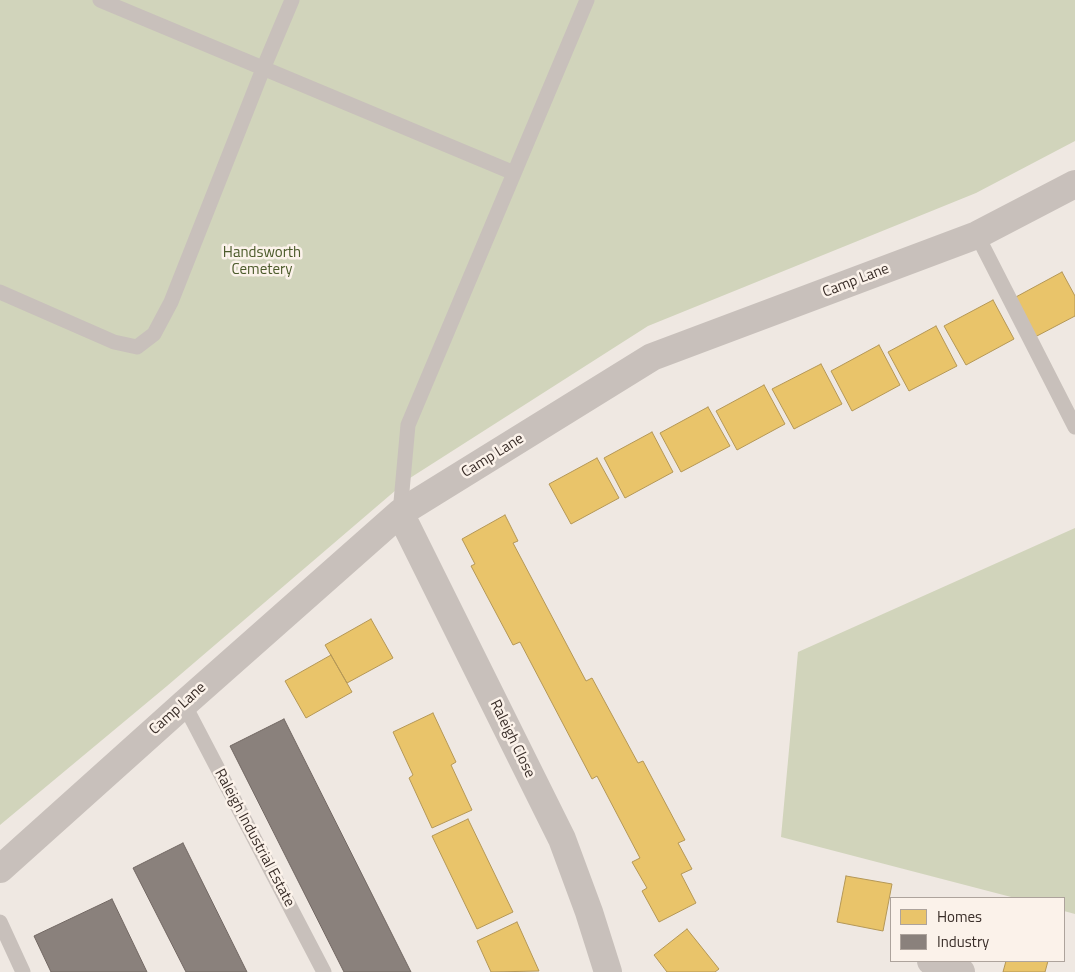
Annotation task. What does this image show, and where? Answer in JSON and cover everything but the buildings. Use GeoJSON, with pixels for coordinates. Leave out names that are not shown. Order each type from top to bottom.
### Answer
{"type":"FeatureCollection","features":[{"type":"Feature","properties":{"kind":"street","name":"Camp Lane"},"geometry":{"type":"LineString","coordinates":[[0,869],[400,513],[652,358],[977,235],[1075,184]]}},
{"type":"Feature","properties":{"kind":"street","name":"Raleigh Close"},"geometry":{"type":"LineString","coordinates":[[400,513],[562,839],[589,912],[608,972]]}},
{"type":"Feature","properties":{"kind":"street"},"geometry":{"type":"LineString","coordinates":[[935,962],[961,972]]}},
{"type":"Feature","properties":{"kind":"lane"},"geometry":{"type":"LineString","coordinates":[[100,0],[514,173]]}},
{"type":"Feature","properties":{"kind":"lane"},"geometry":{"type":"LineString","coordinates":[[0,292],[114,342],[137,346],[154,334],[171,302],[292,0]]}},
{"type":"Feature","properties":{"kind":"lane"},"geometry":{"type":"LineString","coordinates":[[400,513],[408,425],[587,0]]}},
{"type":"Feature","properties":{"kind":"lane"},"geometry":{"type":"LineString","coordinates":[[977,235],[1075,427]]}},
{"type":"Feature","properties":{"kind":"lane","name":"Raleigh Industrial Estate"},"geometry":{"type":"LineString","coordinates":[[184,704],[324,972]]}},
{"type":"Feature","properties":{"kind":"lane"},"geometry":{"type":"LineString","coordinates":[[0,922],[23,972]]}},
{"type":"Feature","properties":{"kind":"green space","name":"Handsworth Cemetery"},"geometry":{"type":"Polygon","coordinates":[[[0,0],[1075,0],[1075,141],[976,193],[648,326],[410,478],[167,686],[0,825],[0,0]]]}},
{"type":"Feature","properties":{"kind":"green space"},"geometry":{"type":"Polygon","coordinates":[[[1075,528],[1075,914],[1065,911],[1065,897],[1011,897],[781,837],[798,652],[1075,528]]]}}]}
